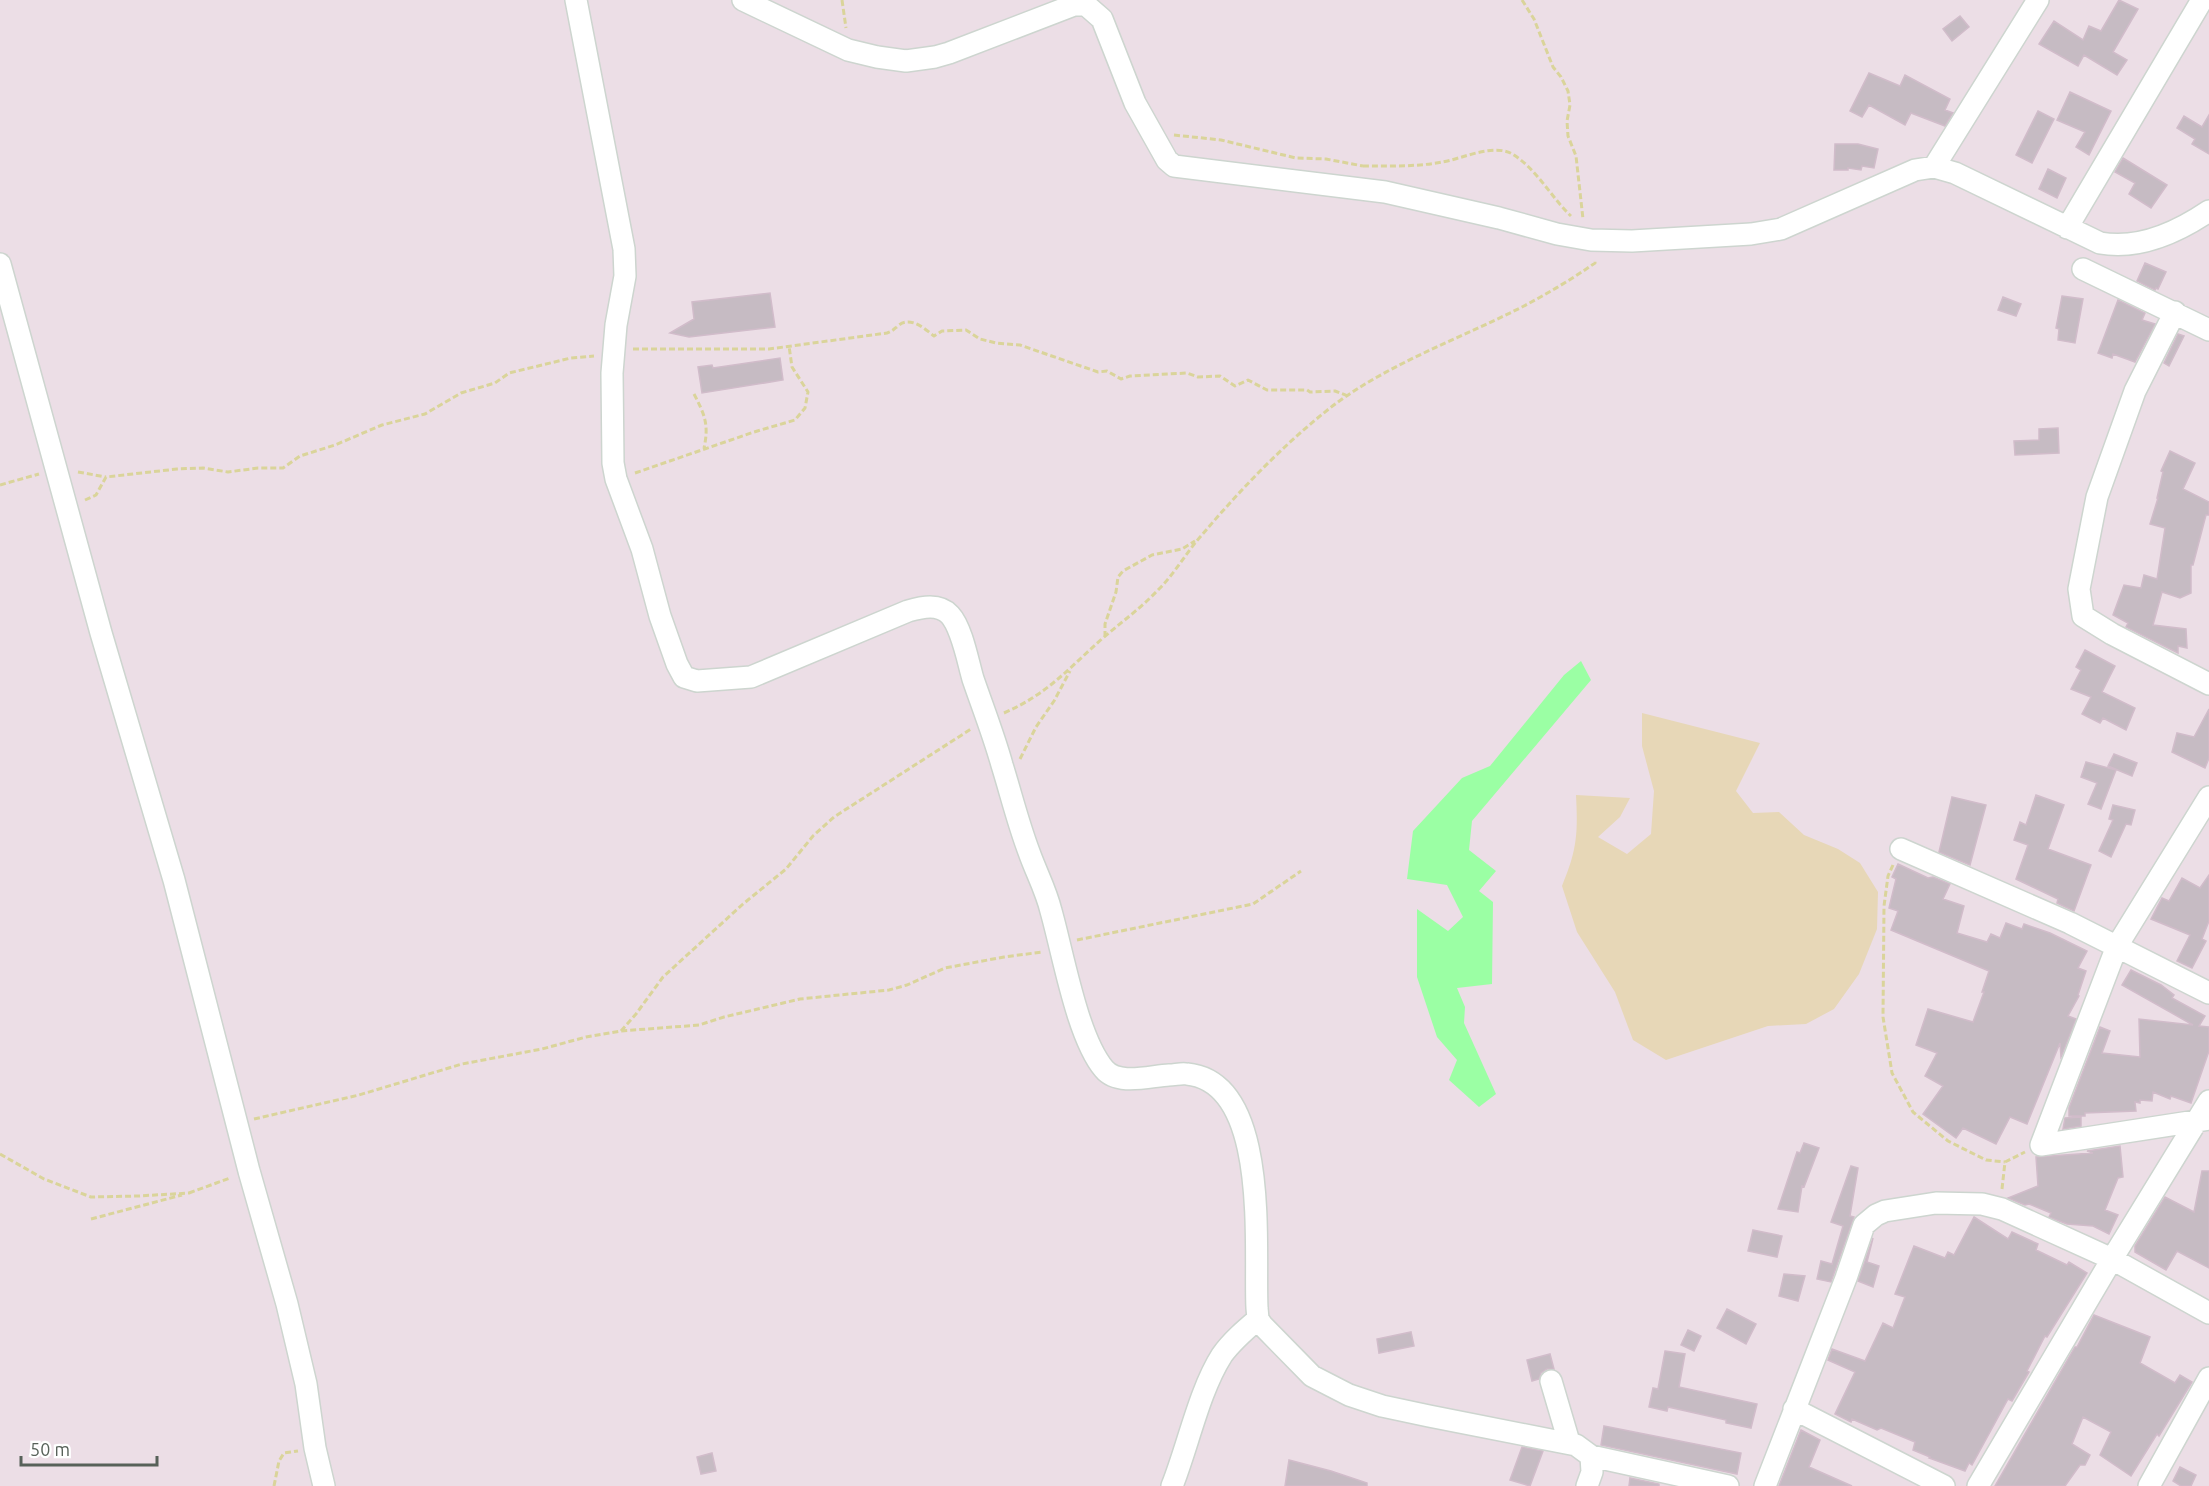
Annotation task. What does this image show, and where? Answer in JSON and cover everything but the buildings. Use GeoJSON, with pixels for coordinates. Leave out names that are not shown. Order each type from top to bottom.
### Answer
{"type":"FeatureCollection","features":[{"type":"Feature","properties":{"kind":"street"},"geometry":{"type":"LineString","coordinates":[[576,0],[624,249],[625,276],[614,351],[613,451],[616,479],[642,549],[660,616],[685,679],[717,680],[751,677],[908,611],[934,607],[946,612],[953,620],[1003,766],[1017,818],[1045,889],[1078,1011],[1091,1049],[1108,1073],[1120,1078],[1188,1074],[1217,1087],[1233,1107],[1248,1141],[1252,1163],[1255,1184],[1258,1319],[1268,1332],[1312,1376],[1349,1395],[1382,1406],[1569,1442],[1582,1448],[1591,1456],[1728,1486]]}},
{"type":"Feature","properties":{"kind":"street"},"geometry":{"type":"LineString","coordinates":[[743,0],[848,50],[894,60],[935,57],[1074,5],[1086,5],[1102,19],[1130,91],[1167,160],[1174,166],[1385,192],[1557,234],[1588,234],[1656,240],[1770,231],[1800,222],[1915,170],[1934,167],[1955,173],[2100,243],[2128,246],[2143,242],[2192,223],[2209,211]]}},
{"type":"Feature","properties":{"kind":"street"},"geometry":{"type":"LineString","coordinates":[[1934,167],[2038,0]]}},
{"type":"Feature","properties":{"kind":"street"},"geometry":{"type":"LineString","coordinates":[[2067,228],[2202,0]]}},
{"type":"Feature","properties":{"kind":"street"},"geometry":{"type":"LineString","coordinates":[[0,264],[55,470],[174,880],[249,1171],[287,1304],[306,1384],[315,1448],[324,1486]]}},
{"type":"Feature","properties":{"kind":"street"},"geometry":{"type":"LineString","coordinates":[[2083,269],[2209,330]]}},
{"type":"Feature","properties":{"kind":"street"},"geometry":{"type":"LineString","coordinates":[[2175,312],[2130,400],[2097,497],[2082,572],[2080,605],[2083,616],[2112,634],[2209,684]]}},
{"type":"Feature","properties":{"kind":"street"},"geometry":{"type":"LineString","coordinates":[[2203,1120],[2041,1145],[2117,946],[2209,797]]}},
{"type":"Feature","properties":{"kind":"street"},"geometry":{"type":"LineString","coordinates":[[1900,849],[2117,946],[2209,993]]}},
{"type":"Feature","properties":{"kind":"street"},"geometry":{"type":"LineString","coordinates":[[1978,1486],[2112,1258],[2203,1120],[2209,1101]]}},
{"type":"Feature","properties":{"kind":"street"},"geometry":{"type":"LineString","coordinates":[[1765,1486],[1846,1278],[1864,1225],[1885,1211],[1936,1203],[1982,1204],[2002,1209],[2112,1258],[2209,1313]]}},
{"type":"Feature","properties":{"kind":"street"},"geometry":{"type":"LineString","coordinates":[[1172,1486],[1203,1398],[1222,1356],[1237,1337],[1258,1319]]}},
{"type":"Feature","properties":{"kind":"street"},"geometry":{"type":"LineString","coordinates":[[2149,1486],[2209,1378]]}},
{"type":"Feature","properties":{"kind":"street"},"geometry":{"type":"LineString","coordinates":[[1551,1381],[1569,1442]]}},
{"type":"Feature","properties":{"kind":"street"},"geometry":{"type":"LineString","coordinates":[[1794,1409],[1944,1486]]}},
{"type":"Feature","properties":{"kind":"street"},"geometry":{"type":"LineString","coordinates":[[1587,1486],[1592,1472],[1591,1456]]}},
{"type":"Feature","properties":{"kind":"path"},"geometry":{"type":"LineString","coordinates":[[842,0],[848,50]]}},
{"type":"Feature","properties":{"kind":"path"},"geometry":{"type":"LineString","coordinates":[[621,1031],[663,977],[743,903],[786,869],[813,836],[834,818],[950,741],[987,720],[1026,703],[1055,683],[1160,588],[1199,537],[1264,466],[1298,434],[1332,407],[1400,365],[1522,307],[1595,263],[1588,234],[1576,156],[1568,136],[1567,122],[1570,105],[1568,91],[1553,67],[1534,19],[1522,0]]}},
{"type":"Feature","properties":{"kind":"path"},"geometry":{"type":"LineString","coordinates":[[1152,132],[1221,140],[1296,158],[1326,159],[1363,166],[1401,166],[1442,162],[1477,151],[1512,153],[1539,177],[1588,234]]}},
{"type":"Feature","properties":{"kind":"path"},"geometry":{"type":"LineString","coordinates":[[1363,166],[1373,170],[1385,192]]}},
{"type":"Feature","properties":{"kind":"path"},"geometry":{"type":"LineString","coordinates":[[0,485],[55,470],[106,477],[177,469],[203,468],[228,472],[282,468],[300,456],[335,445],[382,425],[425,414],[461,393],[495,383],[509,374],[614,351],[646,347],[769,349],[887,333],[895,330],[900,323],[909,322],[921,326],[934,336],[942,332],[966,330],[980,339],[1020,345],[1098,372],[1107,371],[1121,379],[1130,376],[1187,373],[1198,377],[1220,376],[1235,386],[1248,380],[1267,390],[1335,391],[1348,396]]}},
{"type":"Feature","properties":{"kind":"path"},"geometry":{"type":"LineString","coordinates":[[616,479],[704,448],[795,420],[805,408],[808,392],[792,367],[789,346]]}},
{"type":"Feature","properties":{"kind":"path"},"geometry":{"type":"LineString","coordinates":[[694,394],[704,413],[708,430],[704,448]]}},
{"type":"Feature","properties":{"kind":"path"},"geometry":{"type":"LineString","coordinates":[[67,508],[96,495],[106,477]]}},
{"type":"Feature","properties":{"kind":"path"},"geometry":{"type":"LineString","coordinates":[[1104,637],[1105,624],[1116,592],[1118,577],[1123,571],[1152,555],[1182,549],[1199,537]]}},
{"type":"Feature","properties":{"kind":"path"},"geometry":{"type":"LineString","coordinates":[[1019,764],[1022,753],[1071,668]]}},
{"type":"Feature","properties":{"kind":"path"},"geometry":{"type":"LineString","coordinates":[[1900,849],[1887,876],[1884,906],[1883,1017],[1892,1073],[1913,1112],[1948,1141],[1986,1160],[2005,1162],[2041,1145]]}},
{"type":"Feature","properties":{"kind":"path"},"geometry":{"type":"LineString","coordinates":[[238,1123],[359,1095],[462,1064],[501,1058],[621,1031],[699,1025],[800,999],[889,990],[945,969],[1004,957],[1040,953],[1059,944],[1253,904],[1301,871]]}},
{"type":"Feature","properties":{"kind":"path"},"geometry":{"type":"LineString","coordinates":[[0,1154],[44,1179],[91,1197],[190,1192]]}},
{"type":"Feature","properties":{"kind":"path"},"geometry":{"type":"LineString","coordinates":[[2002,1209],[2005,1162]]}},
{"type":"Feature","properties":{"kind":"path"},"geometry":{"type":"LineString","coordinates":[[91,1219],[190,1192],[249,1171]]}},
{"type":"Feature","properties":{"kind":"path"},"geometry":{"type":"LineString","coordinates":[[274,1486],[279,1461],[284,1453],[315,1448]]}},
{"type":"Feature","properties":{"kind":"shaded area"},"geometry":{"type":"Polygon","coordinates":[[[1581,661],[1591,680],[1472,821],[1469,850],[1496,871],[1479,891],[1493,902],[1492,984],[1457,988],[1465,1007],[1464,1023],[1496,1094],[1479,1107],[1449,1080],[1457,1060],[1437,1037],[1417,977],[1417,909],[1448,931],[1463,917],[1447,885],[1407,879],[1413,831],[1462,778],[1490,766],[1564,675],[1581,661]]]}},
{"type":"Feature","properties":{"kind":"shaded area"},"geometry":{"type":"Polygon","coordinates":[[[1642,713],[1760,743],[1736,791],[1753,813],[1779,812],[1804,835],[1838,849],[1860,863],[1878,892],[1877,929],[1859,974],[1834,1009],[1806,1024],[1768,1026],[1666,1060],[1633,1040],[1615,992],[1577,932],[1562,886],[1571,862],[1575,842],[1576,795],[1630,798],[1620,817],[1598,837],[1627,854],[1651,834],[1654,791],[1642,746],[1642,713]]]}}]}
